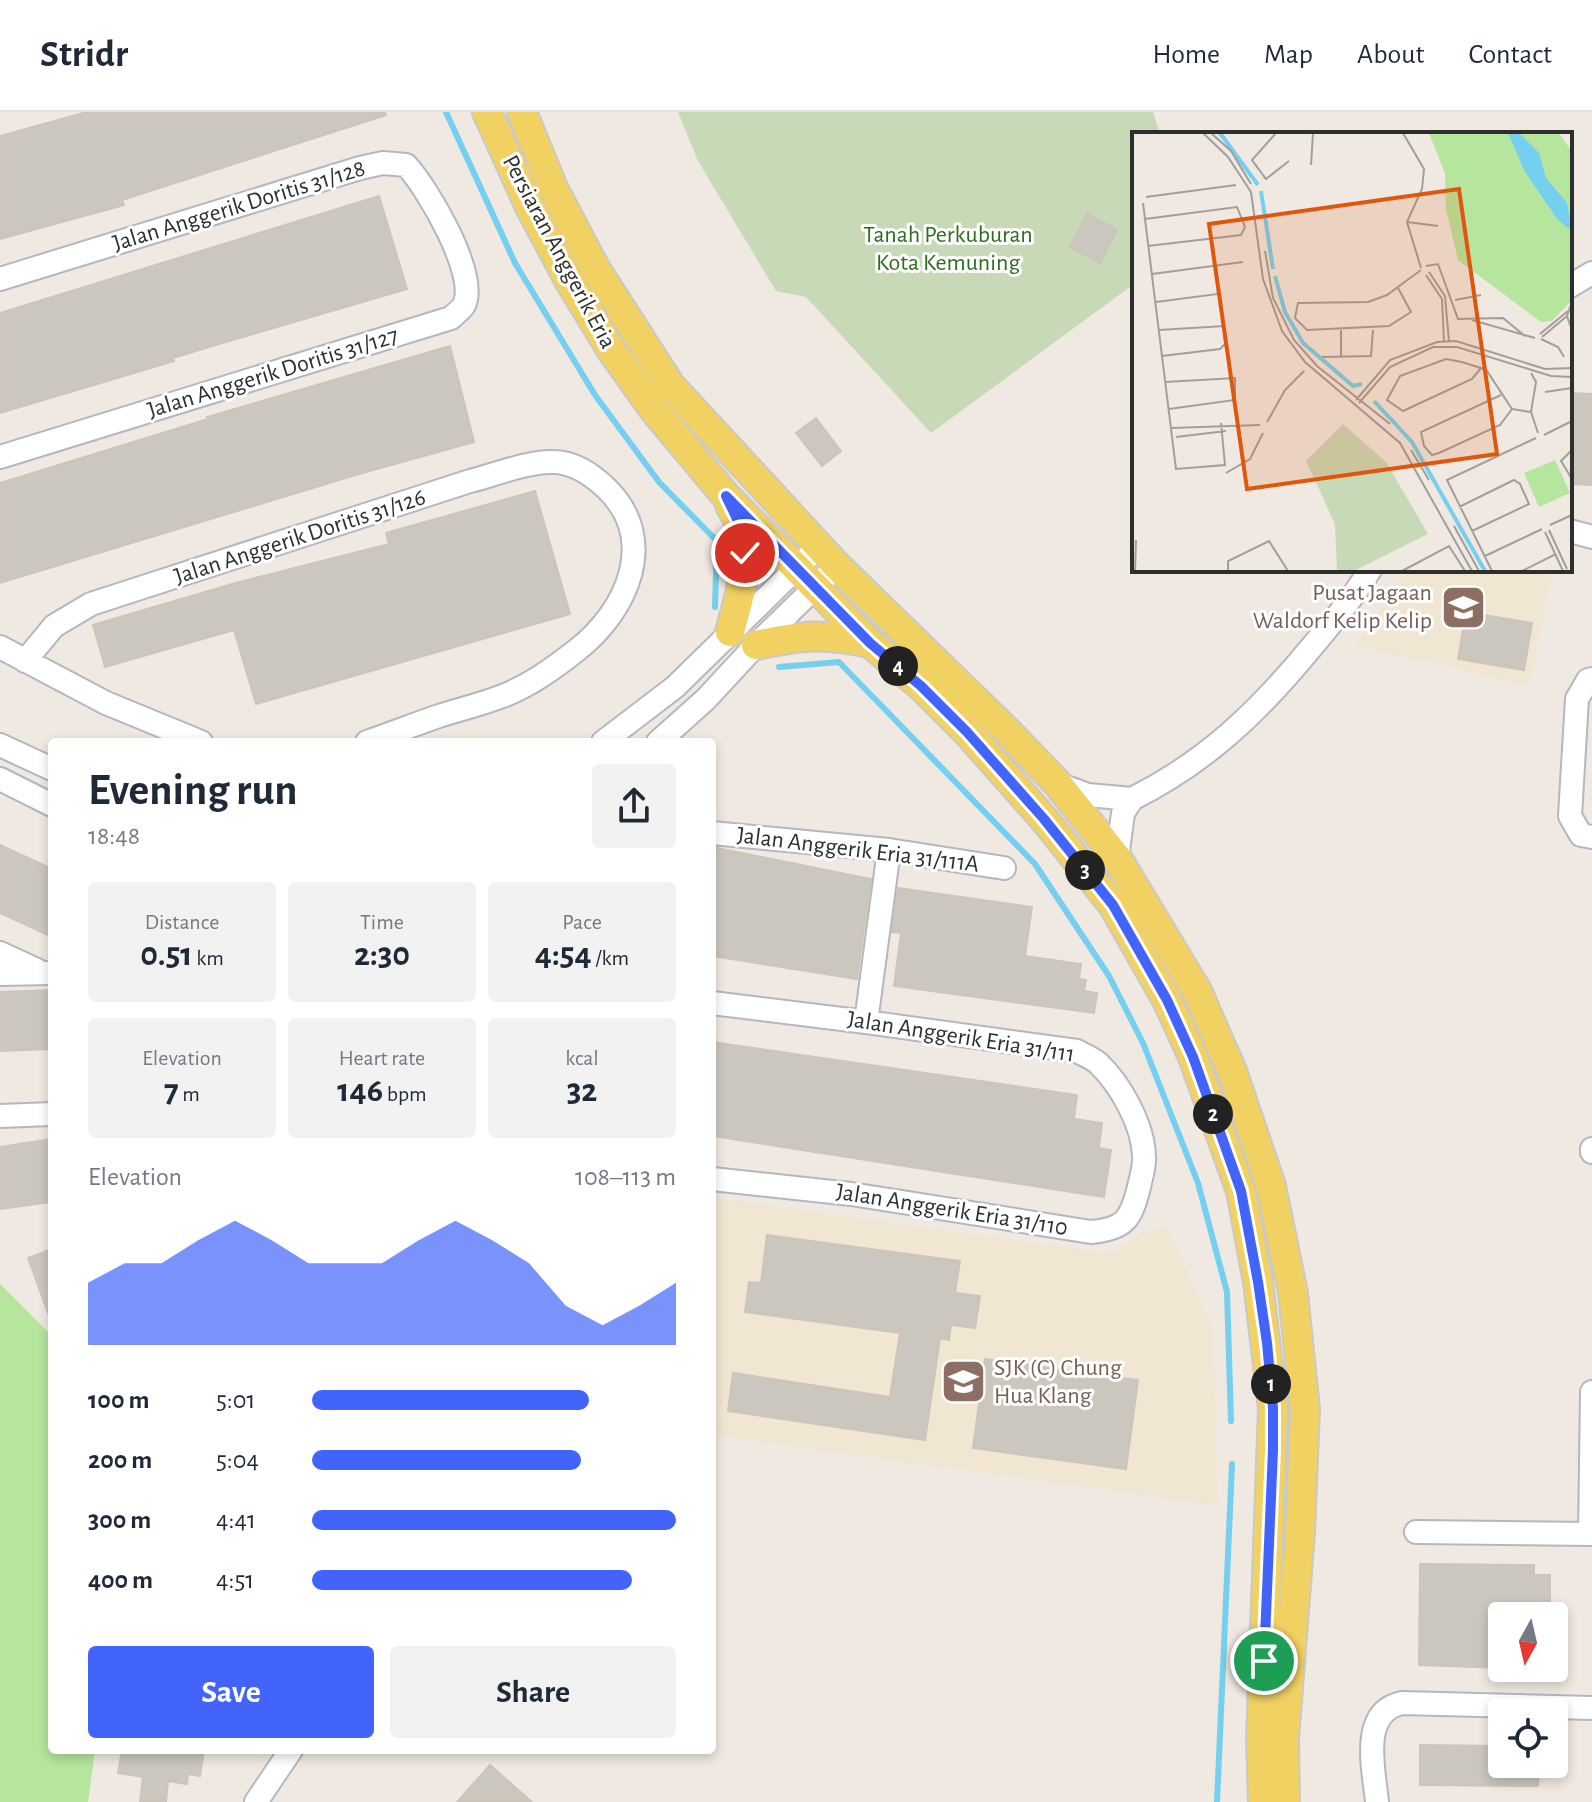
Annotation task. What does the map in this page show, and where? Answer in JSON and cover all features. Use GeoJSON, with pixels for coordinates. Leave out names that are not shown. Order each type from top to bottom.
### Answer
{"type":"FeatureCollection","features":[{"type":"Feature","properties":{"kind":"main road","name":"Persiaran Anggerik Eria"},"geometry":{"type":"LineString","coordinates":[[487,112],[530,207],[570,282],[612,351],[654,410],[726,496],[870,643],[921,686],[967,732],[1044,819],[1113,905],[1167,1000],[1193,1057],[1241,1191],[1258,1282],[1273,1408],[1261,1740],[1263,1802]]}},
{"type":"Feature","properties":{"kind":"main road","name":"Persiaran Anggerik Eria"},"geometry":{"type":"LineString","coordinates":[[522,112],[560,201],[595,268],[670,385],[828,556],[1057,783],[1117,858],[1197,991],[1232,1071],[1271,1186],[1293,1293],[1305,1409],[1300,1533],[1284,1739],[1285,1802]]}},
{"type":"Feature","properties":{"kind":"main road"},"geometry":{"type":"LineString","coordinates":[[726,496],[742,529],[745,553],[730,632]]}},
{"type":"Feature","properties":{"kind":"main road"},"geometry":{"type":"LineString","coordinates":[[756,645],[820,635],[870,643]]}},
{"type":"Feature","properties":{"kind":"street","name":"Jalan Anggerik Doritis 31/128"},"geometry":{"type":"LineString","coordinates":[[0,279],[383,163],[406,165],[419,179],[447,228]]}},
{"type":"Feature","properties":{"kind":"street","name":"Jalan Anggerik Doritis 31/127"},"geometry":{"type":"LineString","coordinates":[[0,457],[451,318],[464,306],[467,289],[447,228]]}},
{"type":"Feature","properties":{"kind":"street"},"geometry":{"type":"LineString","coordinates":[[1572,285],[1592,273]]}},
{"type":"Feature","properties":{"kind":"street","name":"Jalan Anggerik Doritis 31/126"},"geometry":{"type":"LineString","coordinates":[[25,661],[54,626],[91,604],[470,481],[551,461],[570,464],[593,476],[614,496],[625,513],[635,546],[628,582],[597,630],[579,649],[534,681],[501,697],[379,738]]}},
{"type":"Feature","properties":{"kind":"street"},"geometry":{"type":"LineString","coordinates":[[1572,532],[1592,537]]}},
{"type":"Feature","properties":{"kind":"street"},"geometry":{"type":"LineString","coordinates":[[662,738],[706,699],[756,645],[807,577],[828,556]]}},
{"type":"Feature","properties":{"kind":"street"},"geometry":{"type":"LineString","coordinates":[[1117,858],[1123,813],[1132,799],[1217,747],[1267,700],[1349,604],[1369,572]]}},
{"type":"Feature","properties":{"kind":"street"},"geometry":{"type":"LineString","coordinates":[[608,738],[675,687],[730,632],[807,577]]}},
{"type":"Feature","properties":{"kind":"street"},"geometry":{"type":"LineString","coordinates":[[0,647],[138,718],[190,738]]}},
{"type":"Feature","properties":{"kind":"street"},"geometry":{"type":"LineString","coordinates":[[1590,680],[1577,699],[1570,816],[1581,835],[1592,837]]}},
{"type":"Feature","properties":{"kind":"street"},"geometry":{"type":"LineString","coordinates":[[0,745],[48,767]]}},
{"type":"Feature","properties":{"kind":"street"},"geometry":{"type":"LineString","coordinates":[[0,779],[48,803]]}},
{"type":"Feature","properties":{"kind":"street"},"geometry":{"type":"LineString","coordinates":[[1057,783],[1088,795],[1132,799]]}},
{"type":"Feature","properties":{"kind":"street","name":"Jalan Anggerik Eria 31/111A"},"geometry":{"type":"LineString","coordinates":[[716,833],[889,850],[1004,868]]}},
{"type":"Feature","properties":{"kind":"street"},"geometry":{"type":"LineString","coordinates":[[866,1022],[889,850]]}},
{"type":"Feature","properties":{"kind":"street"},"geometry":{"type":"LineString","coordinates":[[0,953],[47,973]]}},
{"type":"Feature","properties":{"kind":"street"},"geometry":{"type":"LineString","coordinates":[[0,974],[47,973]]}},
{"type":"Feature","properties":{"kind":"street","name":"Jalan Anggerik Eria 31/111"},"geometry":{"type":"LineString","coordinates":[[716,1003],[1077,1051],[1096,1061],[1110,1077],[1136,1122],[1143,1140],[1145,1161]]}},
{"type":"Feature","properties":{"kind":"street"},"geometry":{"type":"LineString","coordinates":[[0,1116],[48,1114]]}},
{"type":"Feature","properties":{"kind":"street","name":"Jalan Anggerik Eria 31/110"},"geometry":{"type":"LineString","coordinates":[[716,1179],[851,1194],[1091,1232],[1111,1230],[1133,1213],[1145,1161]]}},
{"type":"Feature","properties":{"kind":"street"},"geometry":{"type":"LineString","coordinates":[[1416,1532],[1591,1534],[1592,1392]]}},
{"type":"Feature","properties":{"kind":"street"},"geometry":{"type":"LineString","coordinates":[[1377,1802],[1373,1735],[1383,1710],[1402,1703],[1592,1708]]}},
{"type":"Feature","properties":{"kind":"street"},"geometry":{"type":"LineString","coordinates":[[256,1802],[288,1754]]}},
{"type":"Feature","properties":{"kind":"shaded area","name":"Pusat Jagaan Waldorf Kelip Kelip"},"geometry":{"type":"Polygon","coordinates":[[[1407,572],[1552,572],[1529,685],[1354,645],[1407,572]]]}},
{"type":"Feature","properties":{"kind":"shaded area","name":"SJK (C) Chung Hua Klang"},"geometry":{"type":"Polygon","coordinates":[[[716,1199],[1112,1254],[1142,1232],[1168,1229],[1213,1329],[1218,1505],[716,1436],[716,1199]]]}},
{"type":"Feature","properties":{"kind":"green space","name":"Tanah Perkuburan Kota Kemuning"},"geometry":{"type":"Polygon","coordinates":[[[678,112],[1153,112],[1159,132],[1132,132],[1132,285],[931,433],[806,297],[776,291],[698,161],[678,112]]]}},
{"type":"Feature","properties":{"kind":"green space"},"geometry":{"type":"Polygon","coordinates":[[[0,1284],[48,1332],[48,1754],[94,1754],[88,1802],[0,1802],[0,1284]]]}},
{"type":"Feature","properties":{"kind":"building"},"geometry":{"type":"Polygon","coordinates":[[[87,112],[385,112],[386,115],[122,200],[124,205],[0,239],[0,136],[87,112]]]}},
{"type":"Feature","properties":{"kind":"building"},"geometry":{"type":"Polygon","coordinates":[[[379,196],[407,289],[0,413],[0,313],[379,196]]]}},
{"type":"Feature","properties":{"kind":"building"},"geometry":{"type":"Polygon","coordinates":[[[1087,214],[1117,230],[1100,263],[1070,247],[1087,214]]]}},
{"type":"Feature","properties":{"kind":"building"},"geometry":{"type":"Polygon","coordinates":[[[450,346],[474,442],[0,583],[0,483],[207,417],[450,346]]]}},
{"type":"Feature","properties":{"kind":"building"},"geometry":{"type":"Polygon","coordinates":[[[1572,393],[1592,394],[1592,485],[1572,484],[1572,393]]]}},
{"type":"Feature","properties":{"kind":"building"},"geometry":{"type":"Polygon","coordinates":[[[816,418],[841,451],[822,466],[796,433],[816,418]]]}},
{"type":"Feature","properties":{"kind":"building"},"geometry":{"type":"Polygon","coordinates":[[[535,491],[570,614],[256,704],[234,630],[105,667],[93,625],[239,582],[389,544],[386,533],[535,491]]]}},
{"type":"Feature","properties":{"kind":"building"},"geometry":{"type":"Polygon","coordinates":[[[1466,612],[1532,623],[1524,670],[1458,659],[1466,612]]]}},
{"type":"Feature","properties":{"kind":"building"},"geometry":{"type":"Polygon","coordinates":[[[0,845],[48,867],[48,935],[0,913],[0,845]]]}},
{"type":"Feature","properties":{"kind":"building"},"geometry":{"type":"Polygon","coordinates":[[[716,848],[871,879],[857,979],[716,957],[716,848]]]}},
{"type":"Feature","properties":{"kind":"building"},"geometry":{"type":"Polygon","coordinates":[[[898,888],[1032,907],[1025,956],[1081,964],[1079,979],[1086,980],[1084,991],[1097,993],[1094,1013],[894,986],[901,933],[892,932],[898,888]]]}},
{"type":"Feature","properties":{"kind":"building"},"geometry":{"type":"Polygon","coordinates":[[[48,990],[48,1049],[0,1051],[0,992],[48,990]]]}},
{"type":"Feature","properties":{"kind":"building"},"geometry":{"type":"Polygon","coordinates":[[[716,1043],[1077,1095],[1074,1119],[1102,1123],[1099,1148],[1111,1150],[1104,1197],[716,1137],[716,1043]]]}},
{"type":"Feature","properties":{"kind":"building"},"geometry":{"type":"Polygon","coordinates":[[[48,1140],[48,1203],[0,1209],[0,1147],[48,1140]]]}},
{"type":"Feature","properties":{"kind":"building"},"geometry":{"type":"Polygon","coordinates":[[[767,1235],[960,1261],[955,1293],[980,1296],[975,1328],[951,1325],[949,1340],[940,1338],[925,1440],[728,1411],[733,1373],[890,1397],[900,1333],[745,1312],[749,1282],[761,1283],[767,1235]]]}},
{"type":"Feature","properties":{"kind":"building"},"geometry":{"type":"Polygon","coordinates":[[[48,1250],[48,1313],[28,1258],[48,1250]]]}},
{"type":"Feature","properties":{"kind":"building"},"geometry":{"type":"Polygon","coordinates":[[[985,1359],[1138,1380],[1126,1469],[973,1448],[985,1359]]]}},
{"type":"Feature","properties":{"kind":"building"},"geometry":{"type":"Polygon","coordinates":[[[1420,1564],[1534,1565],[1534,1575],[1550,1575],[1550,1602],[1488,1602],[1488,1667],[1419,1665],[1420,1564]]]}},
{"type":"Feature","properties":{"kind":"building"},"geometry":{"type":"Polygon","coordinates":[[[1420,1745],[1488,1746],[1488,1778],[1538,1778],[1538,1786],[1420,1785],[1420,1745]]]}},
{"type":"Feature","properties":{"kind":"building"},"geometry":{"type":"Polygon","coordinates":[[[121,1754],[203,1754],[200,1776],[188,1774],[187,1784],[168,1781],[166,1802],[140,1802],[143,1777],[118,1773],[121,1754]]]}},
{"type":"Feature","properties":{"kind":"building"},"geometry":{"type":"Polygon","coordinates":[[[490,1765],[532,1802],[457,1802],[490,1765]]]}},
{"type":"Feature","properties":{"kind":"waterway"},"geometry":{"type":"LineString","coordinates":[[446,112],[515,263],[595,395],[659,482],[717,541],[715,607]]}},
{"type":"Feature","properties":{"kind":"waterway"},"geometry":{"type":"LineString","coordinates":[[779,667],[839,662],[1035,864],[1109,976],[1143,1043],[1198,1183],[1227,1292],[1231,1421]]}},
{"type":"Feature","properties":{"kind":"waterway"},"geometry":{"type":"LineString","coordinates":[[1217,1802],[1232,1464]]}},
{"type":"Feature","properties":{"kind":"place","name":"Pusat Jagaan Waldorf Kelip Kelip"},"geometry":{"type":"Point","coordinates":[1463,607]}},
{"type":"Feature","properties":{"kind":"place","name":"SJK (C) Chung Hua Klang"},"geometry":{"type":"Point","coordinates":[963,1382]}},
{"type":"Feature","properties":{"kind":"route"},"geometry":{"type":"LineString","coordinates":[[745,553],[742,529],[726,496],[870,643],[921,686],[967,732],[1044,819],[1113,905],[1167,1000],[1193,1057],[1241,1191],[1267,1343],[1273,1450],[1264,1661]]}}]}
